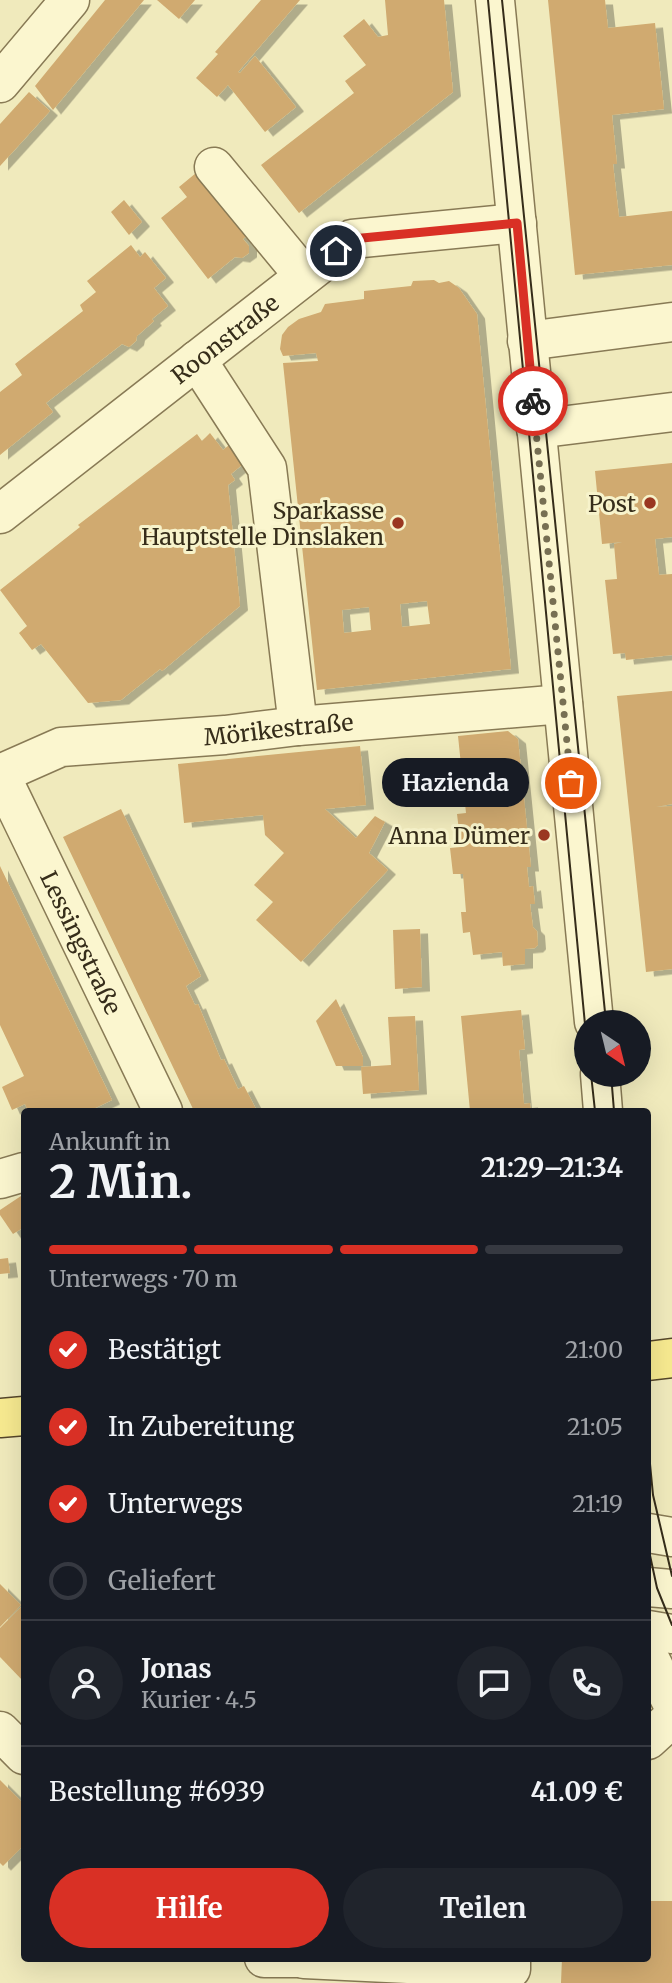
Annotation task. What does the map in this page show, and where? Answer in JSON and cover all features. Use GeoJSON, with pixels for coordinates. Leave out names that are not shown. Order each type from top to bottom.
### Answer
{"type":"FeatureCollection","features":[{"type":"Feature","properties":{"kind":"main road"},"geometry":{"type":"LineString","coordinates":[[651,1361],[672,1359]]}},
{"type":"Feature","properties":{"kind":"main road"},"geometry":{"type":"LineString","coordinates":[[0,1418],[21,1416]]}},
{"type":"Feature","properties":{"kind":"street"},"geometry":{"type":"LineString","coordinates":[[0,83],[70,0]]}},
{"type":"Feature","properties":{"kind":"street"},"geometry":{"type":"LineString","coordinates":[[495,0],[593,1010]]}},
{"type":"Feature","properties":{"kind":"street"},"geometry":{"type":"LineString","coordinates":[[214,167],[304,276]]}},
{"type":"Feature","properties":{"kind":"street","name":"Roonstraße"},"geometry":{"type":"LineString","coordinates":[[0,514],[352,239],[517,223]]}},
{"type":"Feature","properties":{"kind":"street"},"geometry":{"type":"LineString","coordinates":[[527,341],[672,322]]}},
{"type":"Feature","properties":{"kind":"street"},"geometry":{"type":"LineString","coordinates":[[197,360],[267,468],[298,726]]}},
{"type":"Feature","properties":{"kind":"street"},"geometry":{"type":"LineString","coordinates":[[536,429],[672,412]]}},
{"type":"Feature","properties":{"kind":"street","name":"Mörikestraße"},"geometry":{"type":"LineString","coordinates":[[0,774],[61,747],[563,704]]}},
{"type":"Feature","properties":{"kind":"street","name":"Lessingstraße"},"geometry":{"type":"LineString","coordinates":[[0,774],[161,1108]]}},
{"type":"Feature","properties":{"kind":"street"},"geometry":{"type":"LineString","coordinates":[[601,1087],[603,1108]]}},
{"type":"Feature","properties":{"kind":"street"},"geometry":{"type":"LineString","coordinates":[[0,1179],[21,1173]]}},
{"type":"Feature","properties":{"kind":"street"},"geometry":{"type":"LineString","coordinates":[[651,1534],[672,1537]]}},
{"type":"Feature","properties":{"kind":"street"},"geometry":{"type":"LineString","coordinates":[[651,1587],[672,1589]]}},
{"type":"Feature","properties":{"kind":"street"},"geometry":{"type":"LineString","coordinates":[[651,1630],[672,1634]]}},
{"type":"Feature","properties":{"kind":"street"},"geometry":{"type":"LineString","coordinates":[[651,1661],[672,1703]]}},
{"type":"Feature","properties":{"kind":"street"},"geometry":{"type":"LineString","coordinates":[[651,1737],[672,1718]]}},
{"type":"Feature","properties":{"kind":"street"},"geometry":{"type":"LineString","coordinates":[[0,1731],[21,1752]]}},
{"type":"Feature","properties":{"kind":"street"},"geometry":{"type":"LineString","coordinates":[[379,1962],[511,1969],[511,1962]]}},
{"type":"Feature","properties":{"kind":"building"},"geometry":{"type":"Polygon","coordinates":[[[105,0],[144,0],[53,110],[35,86],[105,0]]]}},
{"type":"Feature","properties":{"kind":"building"},"geometry":{"type":"Polygon","coordinates":[[[157,0],[195,0],[179,19],[157,0]]]}},
{"type":"Feature","properties":{"kind":"building"},"geometry":{"type":"Polygon","coordinates":[[[261,0],[300,0],[238,72],[255,56],[296,107],[265,132],[228,85],[217,97],[196,78],[261,0]]]}},
{"type":"Feature","properties":{"kind":"building"},"geometry":{"type":"Polygon","coordinates":[[[385,0],[444,0],[453,92],[299,213],[261,165],[354,93],[345,81],[366,65],[343,36],[364,19],[378,37],[388,35],[385,0]]]}},
{"type":"Feature","properties":{"kind":"building"},"geometry":{"type":"Polygon","coordinates":[[[548,0],[605,0],[608,28],[655,23],[664,109],[612,115],[617,164],[613,164],[619,217],[672,211],[672,265],[575,275],[548,0]]]}},
{"type":"Feature","properties":{"kind":"building"},"geometry":{"type":"Polygon","coordinates":[[[29,92],[50,111],[0,166],[0,124],[29,92]]]}},
{"type":"Feature","properties":{"kind":"building"},"geometry":{"type":"Polygon","coordinates":[[[196,173],[250,233],[243,239],[249,246],[249,253],[242,258],[235,257],[208,279],[161,218],[187,197],[179,187],[196,173]]]}},
{"type":"Feature","properties":{"kind":"building"},"geometry":{"type":"Polygon","coordinates":[[[124,200],[142,222],[129,235],[111,212],[124,200]]]}},
{"type":"Feature","properties":{"kind":"building"},"geometry":{"type":"Polygon","coordinates":[[[131,245],[140,257],[145,252],[166,278],[154,288],[168,306],[152,319],[154,321],[129,347],[122,344],[46,403],[53,412],[0,455],[0,392],[22,375],[15,364],[83,311],[80,305],[96,292],[87,281],[131,245]]]}},
{"type":"Feature","properties":{"kind":"building","name":"Sparkasse Hauptstelle Dinslaken"},"geometry":{"type":"Polygon","coordinates":[[[413,281],[449,281],[459,288],[477,314],[511,669],[317,690],[283,363],[318,361],[316,353],[283,356],[280,349],[282,335],[299,319],[321,312],[325,304],[364,299],[364,291],[411,286],[413,281]],[[427,601],[400,604],[402,627],[430,624],[427,601]],[[369,607],[342,610],[344,633],[371,630],[369,607]]]}},
{"type":"Feature","properties":{"kind":"building"},"geometry":{"type":"Polygon","coordinates":[[[210,433],[223,450],[234,441],[248,460],[231,474],[235,480],[228,485],[240,606],[162,671],[160,669],[121,700],[88,703],[41,644],[32,650],[19,633],[27,626],[0,590],[80,527],[78,525],[197,434],[202,441],[210,433]]]}},
{"type":"Feature","properties":{"kind":"building"},"geometry":{"type":"Polygon","coordinates":[[[672,463],[672,537],[655,539],[659,575],[672,574],[672,655],[626,660],[625,653],[613,654],[605,580],[617,579],[614,544],[622,542],[602,544],[595,471],[672,463]]]}},
{"type":"Feature","properties":{"kind":"building"},"geometry":{"type":"Polygon","coordinates":[[[672,691],[672,804],[656,807],[672,806],[672,969],[646,972],[617,696],[672,691]]]}},
{"type":"Feature","properties":{"kind":"building"},"geometry":{"type":"Polygon","coordinates":[[[508,731],[518,739],[531,867],[527,867],[529,887],[533,886],[535,904],[530,904],[538,945],[525,949],[525,964],[503,966],[502,952],[473,955],[470,932],[463,933],[461,912],[466,912],[463,874],[453,874],[450,848],[461,847],[457,814],[466,813],[458,736],[508,731]]]}},
{"type":"Feature","properties":{"kind":"building"},"geometry":{"type":"Polygon","coordinates":[[[360,746],[366,805],[325,809],[356,838],[375,816],[385,822],[369,853],[388,870],[301,962],[256,920],[273,902],[254,885],[284,853],[265,835],[263,815],[184,823],[178,764],[360,746]]]}},
{"type":"Feature","properties":{"kind":"building"},"geometry":{"type":"Polygon","coordinates":[[[121,809],[201,976],[186,986],[195,1005],[198,1004],[221,1060],[224,1059],[238,1089],[244,1086],[255,1108],[193,1108],[63,837],[121,809]]]}},
{"type":"Feature","properties":{"kind":"building"},"geometry":{"type":"Polygon","coordinates":[[[0,866],[112,1100],[95,1108],[27,1108],[25,1104],[12,1110],[2,1087],[24,1076],[0,1025],[0,866]]]}},
{"type":"Feature","properties":{"kind":"building"},"geometry":{"type":"Polygon","coordinates":[[[420,929],[422,987],[395,989],[393,930],[420,929]]]}},
{"type":"Feature","properties":{"kind":"building"},"geometry":{"type":"Polygon","coordinates":[[[336,999],[363,1057],[363,1066],[336,1066],[316,1021],[336,999]]]}},
{"type":"Feature","properties":{"kind":"building"},"geometry":{"type":"Polygon","coordinates":[[[521,1010],[525,1049],[519,1050],[524,1104],[530,1103],[531,1108],[470,1108],[461,1016],[521,1010]]]}},
{"type":"Feature","properties":{"kind":"building"},"geometry":{"type":"Polygon","coordinates":[[[415,1016],[419,1090],[363,1094],[361,1067],[391,1065],[388,1017],[415,1016]]]}},
{"type":"Feature","properties":{"kind":"building"},"geometry":{"type":"Polygon","coordinates":[[[21,1196],[21,1229],[13,1234],[0,1215],[0,1210],[21,1196]]]}},
{"type":"Feature","properties":{"kind":"building"},"geometry":{"type":"Polygon","coordinates":[[[8,1258],[10,1273],[0,1274],[0,1259],[8,1258]]]}},
{"type":"Feature","properties":{"kind":"building"},"geometry":{"type":"Polygon","coordinates":[[[0,1584],[21,1605],[0,1627],[0,1584]]]}},
{"type":"Feature","properties":{"kind":"building"},"geometry":{"type":"Polygon","coordinates":[[[21,1607],[21,1679],[0,1657],[0,1628],[21,1607]]]}},
{"type":"Feature","properties":{"kind":"building"},"geometry":{"type":"Polygon","coordinates":[[[0,1780],[21,1801],[21,1848],[3,1866],[0,1863],[0,1780]]]}},
{"type":"Feature","properties":{"kind":"building"},"geometry":{"type":"Polygon","coordinates":[[[651,1901],[672,1901],[672,1983],[561,1983],[562,1962],[651,1962],[651,1901]]]}},
{"type":"Feature","properties":{"kind":"tram line"},"geometry":{"type":"LineString","coordinates":[[488,0],[584,1010]]}},
{"type":"Feature","properties":{"kind":"tram line"},"geometry":{"type":"LineString","coordinates":[[502,0],[605,1010]]}},
{"type":"Feature","properties":{"kind":"tram line"},"geometry":{"type":"LineString","coordinates":[[592,1087],[595,1108]]}},
{"type":"Feature","properties":{"kind":"tram line"},"geometry":{"type":"LineString","coordinates":[[612,1087],[614,1108]]}},
{"type":"Feature","properties":{"kind":"tram line"},"geometry":{"type":"LineString","coordinates":[[651,1474],[653,1495],[672,1576]]}},
{"type":"Feature","properties":{"kind":"tram line"},"geometry":{"type":"LineString","coordinates":[[651,1560],[657,1588],[672,1625]]}},
{"type":"Feature","properties":{"kind":"way so far"},"geometry":{"type":"LineString","coordinates":[[533,401],[571,783]]}},
{"type":"Feature","properties":{"kind":"place","name":"Post"},"geometry":{"type":"Point","coordinates":[650,503]}},
{"type":"Feature","properties":{"kind":"place","name":"Sparkasse Hauptstelle Dinslaken"},"geometry":{"type":"Point","coordinates":[398,523]}},
{"type":"Feature","properties":{"kind":"place","name":"Hazienda"},"geometry":{"type":"Point","coordinates":[571,783]}},
{"type":"Feature","properties":{"kind":"place","name":"Anna Dümer"},"geometry":{"type":"Point","coordinates":[544,835]}},
{"type":"Feature","properties":{"kind":"route"},"geometry":{"type":"LineString","coordinates":[[336,251],[352,239],[517,223],[533,401]]}}]}
